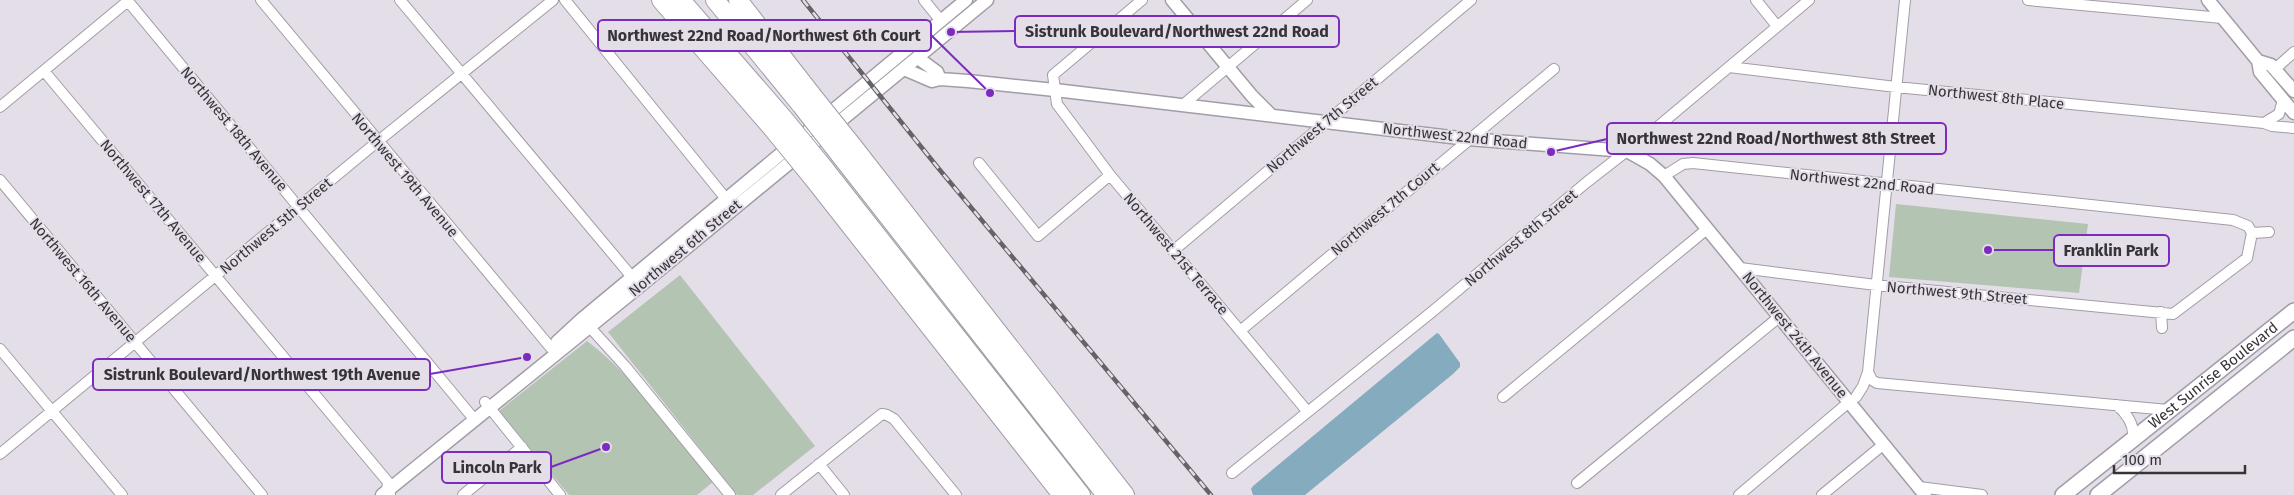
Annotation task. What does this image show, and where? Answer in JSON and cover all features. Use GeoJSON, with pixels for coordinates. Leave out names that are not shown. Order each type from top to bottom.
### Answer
{"type":"FeatureCollection","features":[{"type":"Feature","properties":{"kind":"highway"},"geometry":{"type":"LineString","coordinates":[[695,0],[734,50],[764,95],[778,123]]}},
{"type":"Feature","properties":{"kind":"highway"},"geometry":{"type":"LineString","coordinates":[[714,0],[807,100]]}},
{"type":"Feature","properties":{"kind":"highway"},"geometry":{"type":"LineString","coordinates":[[721,0],[789,86],[807,100]]}},
{"type":"Feature","properties":{"kind":"highway"},"geometry":{"type":"LineString","coordinates":[[738,0],[807,100],[1106,495]]}},
{"type":"Feature","properties":{"kind":"highway"},"geometry":{"type":"LineString","coordinates":[[751,0],[807,100]]}},
{"type":"Feature","properties":{"kind":"highway"},"geometry":{"type":"LineString","coordinates":[[667,2],[764,95]]}},
{"type":"Feature","properties":{"kind":"highway"},"geometry":{"type":"LineString","coordinates":[[667,2],[778,123],[1081,495]]}},
{"type":"Feature","properties":{"kind":"highway"},"geometry":{"type":"LineString","coordinates":[[846,150],[1126,495]]}},
{"type":"Feature","properties":{"kind":"highway"},"geometry":{"type":"LineString","coordinates":[[818,172],[1062,495]]}},
{"type":"Feature","properties":{"kind":"main road","name":"West Sunrise Boulevard"},"geometry":{"type":"LineString","coordinates":[[2063,495],[2294,311]]}},
{"type":"Feature","properties":{"kind":"main road","name":"West Sunrise Boulevard"},"geometry":{"type":"LineString","coordinates":[[2098,495],[2294,338]]}},
{"type":"Feature","properties":{"kind":"street"},"geometry":{"type":"LineString","coordinates":[[0,107],[127,0]]}},
{"type":"Feature","properties":{"kind":"street","name":"Northwest 18th Avenue"},"geometry":{"type":"LineString","coordinates":[[127,0],[472,417]]}},
{"type":"Feature","properties":{"kind":"street","name":"Northwest 19th Avenue"},"geometry":{"type":"LineString","coordinates":[[261,0],[377,142],[551,348]]}},
{"type":"Feature","properties":{"kind":"street"},"geometry":{"type":"LineString","coordinates":[[400,0],[632,277]]}},
{"type":"Feature","properties":{"kind":"street","name":"Northwest 5th Street"},"geometry":{"type":"LineString","coordinates":[[0,454],[377,142],[553,0]]}},
{"type":"Feature","properties":{"kind":"street"},"geometry":{"type":"LineString","coordinates":[[565,0],[730,204]]}},
{"type":"Feature","properties":{"kind":"street"},"geometry":{"type":"LineString","coordinates":[[924,0],[940,21]]}},
{"type":"Feature","properties":{"kind":"street","name":"Northwest 6th Street"},"geometry":{"type":"LineString","coordinates":[[372,495],[387,491],[472,417],[730,204],[966,0]]}},
{"type":"Feature","properties":{"kind":"street","name":"Northwest 6th Street"},"geometry":{"type":"LineString","coordinates":[[487,405],[551,348],[586,322],[632,277],[730,204],[904,69],[987,0]]}},
{"type":"Feature","properties":{"kind":"street"},"geometry":{"type":"LineString","coordinates":[[1055,90],[1053,75],[1142,0]]}},
{"type":"Feature","properties":{"kind":"street"},"geometry":{"type":"LineString","coordinates":[[1172,0],[1252,96],[1270,114]]}},
{"type":"Feature","properties":{"kind":"street"},"geometry":{"type":"LineString","coordinates":[[1184,104],[1307,0]]}},
{"type":"Feature","properties":{"kind":"street","name":"Northwest 7th Street"},"geometry":{"type":"LineString","coordinates":[[1173,251],[1471,0]]}},
{"type":"Feature","properties":{"kind":"street"},"geometry":{"type":"LineString","coordinates":[[1756,0],[1777,26]]}},
{"type":"Feature","properties":{"kind":"street","name":"Northwest 8th Street"},"geometry":{"type":"LineString","coordinates":[[1232,473],[1627,152],[1808,0]]}},
{"type":"Feature","properties":{"kind":"street"},"geometry":{"type":"LineString","coordinates":[[1739,495],[1853,400],[1872,377],[1876,285],[1905,0]]}},
{"type":"Feature","properties":{"kind":"street"},"geometry":{"type":"LineString","coordinates":[[2028,0],[2222,18]]}},
{"type":"Feature","properties":{"kind":"street"},"geometry":{"type":"LineString","coordinates":[[2208,0],[2258,61],[2260,72],[2294,113]]}},
{"type":"Feature","properties":{"kind":"street"},"geometry":{"type":"LineString","coordinates":[[2274,69],[2294,52]]}},
{"type":"Feature","properties":{"kind":"street"},"geometry":{"type":"LineString","coordinates":[[918,58],[937,72],[940,79]]}},
{"type":"Feature","properties":{"kind":"street"},"geometry":{"type":"LineString","coordinates":[[2258,61],[2271,64],[2294,91]]}},
{"type":"Feature","properties":{"kind":"street","name":"Northwest 8th Place"},"geometry":{"type":"LineString","coordinates":[[1729,67],[1896,87],[2264,123],[2272,126],[2294,128]]}},
{"type":"Feature","properties":{"kind":"street","name":"Northwest 22nd Road"},"geometry":{"type":"LineString","coordinates":[[904,69],[932,81],[940,79],[1055,90],[1468,139],[1627,152],[1650,164],[1664,176],[1683,164],[1693,163],[1886,185],[2233,220],[2248,226],[2252,233]]}},
{"type":"Feature","properties":{"kind":"street","name":"Northwest 7th Court"},"geometry":{"type":"LineString","coordinates":[[1240,331],[1554,69]]}},
{"type":"Feature","properties":{"kind":"street","name":"Northwest 17th Avenue"},"geometry":{"type":"LineString","coordinates":[[44,71],[216,276],[387,491]]}},
{"type":"Feature","properties":{"kind":"street","name":"Northwest 21st Terrace"},"geometry":{"type":"LineString","coordinates":[[1055,90],[1057,104],[1110,175],[1307,411]]}},
{"type":"Feature","properties":{"kind":"street"},"geometry":{"type":"LineString","coordinates":[[1252,96],[1253,112]]}},
{"type":"Feature","properties":{"kind":"street"},"geometry":{"type":"LineString","coordinates":[[2264,123],[2279,114],[2283,100]]}},
{"type":"Feature","properties":{"kind":"street"},"geometry":{"type":"LineString","coordinates":[[979,163],[1038,236],[1110,175]]}},
{"type":"Feature","properties":{"kind":"street","name":"Northwest 24th Avenue"},"geometry":{"type":"LineString","coordinates":[[1664,176],[1779,317],[1853,400],[1884,444],[1922,491]]}},
{"type":"Feature","properties":{"kind":"street","name":"Northwest 16th Avenue"},"geometry":{"type":"LineString","coordinates":[[0,180],[262,495]]}},
{"type":"Feature","properties":{"kind":"street"},"geometry":{"type":"LineString","coordinates":[[1503,397],[1707,229]]}},
{"type":"Feature","properties":{"kind":"street"},"geometry":{"type":"LineString","coordinates":[[2252,233],[2269,232]]}},
{"type":"Feature","properties":{"kind":"street","name":"Northwest 9th Street"},"geometry":{"type":"LineString","coordinates":[[1740,268],[1876,285],[2173,314],[2247,258],[2252,233]]}},
{"type":"Feature","properties":{"kind":"street"},"geometry":{"type":"LineString","coordinates":[[2161,312],[2162,328]]}},
{"type":"Feature","properties":{"kind":"street"},"geometry":{"type":"LineString","coordinates":[[1577,483],[1779,317]]}},
{"type":"Feature","properties":{"kind":"street"},"geometry":{"type":"LineString","coordinates":[[586,322],[625,366],[730,495]]}},
{"type":"Feature","properties":{"kind":"street"},"geometry":{"type":"LineString","coordinates":[[0,349],[122,495]]}},
{"type":"Feature","properties":{"kind":"street"},"geometry":{"type":"LineString","coordinates":[[1872,377],[2168,410]]}},
{"type":"Feature","properties":{"kind":"street"},"geometry":{"type":"LineString","coordinates":[[487,405],[560,495]]}},
{"type":"Feature","properties":{"kind":"street"},"geometry":{"type":"LineString","coordinates":[[2117,405],[2126,414],[2134,430],[2133,438]]}},
{"type":"Feature","properties":{"kind":"street"},"geometry":{"type":"LineString","coordinates":[[781,495],[882,414],[894,420],[956,495]]}},
{"type":"Feature","properties":{"kind":"street"},"geometry":{"type":"LineString","coordinates":[[1822,495],[1884,444]]}},
{"type":"Feature","properties":{"kind":"street"},"geometry":{"type":"LineString","coordinates":[[463,495],[522,447]]}},
{"type":"Feature","properties":{"kind":"street"},"geometry":{"type":"LineString","coordinates":[[818,464],[844,495]]}},
{"type":"Feature","properties":{"kind":"street"},"geometry":{"type":"LineString","coordinates":[[1922,491],[1982,495]]}},
{"type":"Feature","properties":{"kind":"green space"},"geometry":{"type":"Polygon","coordinates":[[[1896,204],[2088,224],[2079,293],[1889,277],[1896,204]]]}},
{"type":"Feature","properties":{"kind":"green space"},"geometry":{"type":"Polygon","coordinates":[[[680,275],[815,446],[753,495],[737,495],[608,332],[680,275]]]}},
{"type":"Feature","properties":{"kind":"green space"},"geometry":{"type":"Polygon","coordinates":[[[587,341],[639,390],[713,482],[697,495],[569,495],[499,411],[587,341]]]}},
{"type":"Feature","properties":{"kind":"water"},"geometry":{"type":"Polygon","coordinates":[[[1437,333],[1460,363],[1460,367],[1453,374],[1305,495],[1253,495],[1251,489],[1253,486],[1437,333]]]}},
{"type":"Feature","properties":{"kind":"railway"},"geometry":{"type":"LineString","coordinates":[[803,0],[939,169],[1211,495]]}},
{"type":"Feature","properties":{"kind":"place","name":"Sistrunk Boulevard/Northwest 22nd Road"},"geometry":{"type":"Point","coordinates":[951,32]}},
{"type":"Feature","properties":{"kind":"place","name":"Northwest 22nd Road/Northwest 6th Court"},"geometry":{"type":"Point","coordinates":[990,93]}},
{"type":"Feature","properties":{"kind":"place","name":"Northwest 22nd Road/Northwest 8th Street"},"geometry":{"type":"Point","coordinates":[1551,152]}},
{"type":"Feature","properties":{"kind":"place","name":"Franklin Park"},"geometry":{"type":"Point","coordinates":[1988,250]}},
{"type":"Feature","properties":{"kind":"place","name":"Sistrunk Boulevard/Northwest 19th Avenue"},"geometry":{"type":"Point","coordinates":[527,357]}},
{"type":"Feature","properties":{"kind":"place","name":"Lincoln Park"},"geometry":{"type":"Point","coordinates":[606,447]}}]}
